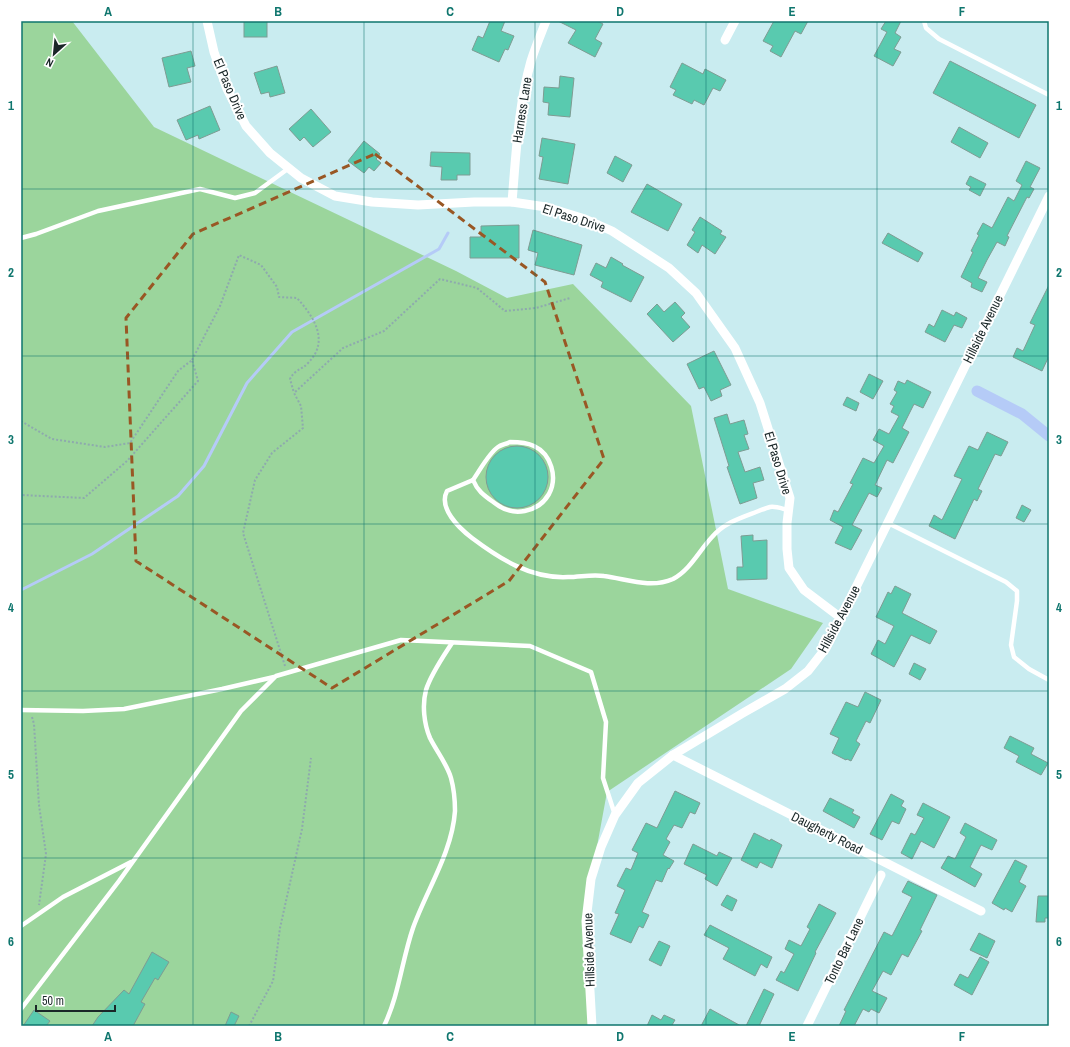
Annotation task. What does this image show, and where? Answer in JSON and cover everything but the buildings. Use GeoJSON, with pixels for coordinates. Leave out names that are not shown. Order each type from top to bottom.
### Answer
{"type":"FeatureCollection","features":[{"type":"Feature","properties":{"kind":"street","name":"El Paso Drive"},"geometry":{"type":"LineString","coordinates":[[208,21],[214,52],[227,89],[246,126],[270,153],[301,178],[335,196],[372,202],[418,205],[474,202],[512,202],[546,207],[585,219],[612,230],[669,268],[696,292],[735,348],[760,403],[790,498],[786,523],[789,568],[804,590],[841,618]]}},
{"type":"Feature","properties":{"kind":"street","name":"Harness Lane"},"geometry":{"type":"LineString","coordinates":[[512,202],[517,138],[524,96],[531,61],[546,21]]}},
{"type":"Feature","properties":{"kind":"street"},"geometry":{"type":"LineString","coordinates":[[725,40],[735,21]]}},
{"type":"Feature","properties":{"kind":"street","name":"Hillside Avenue"},"geometry":{"type":"LineString","coordinates":[[592,1026],[586,921],[591,879],[601,847],[615,815],[638,783],[673,755],[785,689],[808,671],[826,648],[1049,196]]}},
{"type":"Feature","properties":{"kind":"street","name":"Daugherty Road"},"geometry":{"type":"LineString","coordinates":[[673,755],[981,911]]}},
{"type":"Feature","properties":{"kind":"street","name":"Tonto Bar Lane"},"geometry":{"type":"LineString","coordinates":[[807,1026],[881,875]]}},
{"type":"Feature","properties":{"kind":"lane"},"geometry":{"type":"LineString","coordinates":[[924,21],[926,28],[939,39],[1049,95]]}},
{"type":"Feature","properties":{"kind":"lane"},"geometry":{"type":"LineString","coordinates":[[21,238],[98,212],[200,189],[235,198],[255,194],[289,168]]}},
{"type":"Feature","properties":{"kind":"lane"},"geometry":{"type":"LineString","coordinates":[[473,480],[477,489],[501,508],[512,512],[522,512],[533,509],[542,502],[549,493],[552,483],[552,472],[549,461],[543,452],[534,446],[522,442],[510,442],[498,447],[489,455],[484,466],[473,480],[447,491],[444,497],[445,506],[452,518],[468,535],[512,565],[530,572],[567,578],[594,575],[653,584],[673,579],[691,564],[711,537],[720,528],[771,506],[788,510]]}},
{"type":"Feature","properties":{"kind":"lane"},"geometry":{"type":"LineString","coordinates":[[888,523],[1006,582],[1017,591],[1012,645],[1014,657],[1029,669],[1049,680]]}},
{"type":"Feature","properties":{"kind":"lane"},"geometry":{"type":"LineString","coordinates":[[21,710],[124,709],[222,689],[276,676],[401,640],[530,646],[591,672],[606,722],[603,778],[615,815]]}},
{"type":"Feature","properties":{"kind":"lane"},"geometry":{"type":"LineString","coordinates":[[384,1026],[396,997],[406,949],[414,926],[453,829],[455,796],[451,778],[430,737],[425,720],[424,705],[426,690],[452,642]]}},
{"type":"Feature","properties":{"kind":"lane"},"geometry":{"type":"LineString","coordinates":[[21,1009],[132,861],[241,711],[276,676]]}},
{"type":"Feature","properties":{"kind":"lane"},"geometry":{"type":"LineString","coordinates":[[21,926],[63,897],[132,861]]}},
{"type":"Feature","properties":{"kind":"path"},"geometry":{"type":"LineString","coordinates":[[21,420],[52,438],[105,447],[130,443],[178,371],[192,360],[220,306],[238,255],[261,265],[276,288],[279,297],[297,298],[307,310],[319,332],[318,348],[308,363],[293,373],[290,379],[294,393],[301,406],[303,428],[272,453],[255,480],[243,533],[288,673]]}},
{"type":"Feature","properties":{"kind":"path"},"geometry":{"type":"LineString","coordinates":[[294,393],[343,348],[384,331],[440,279],[477,288],[505,311],[536,308],[570,298]]}},
{"type":"Feature","properties":{"kind":"path"},"geometry":{"type":"LineString","coordinates":[[21,495],[84,498],[127,461],[198,381],[192,360]]}},
{"type":"Feature","properties":{"kind":"path"},"geometry":{"type":"LineString","coordinates":[[30,710],[34,724],[39,805],[46,854],[38,914]]}},
{"type":"Feature","properties":{"kind":"path"},"geometry":{"type":"LineString","coordinates":[[249,1026],[273,981],[280,928],[302,829],[311,758]]}},
{"type":"Feature","properties":{"kind":"highlighted area"},"geometry":{"type":"Polygon","coordinates":[[[375,154],[545,282],[604,459],[509,581],[332,688],[136,561],[126,318],[193,234],[375,154]]]}},
{"type":"Feature","properties":{"kind":"green space"},"geometry":{"type":"Polygon","coordinates":[[[21,21],[72,21],[154,127],[456,271],[507,298],[573,284],[691,406],[728,589],[823,623],[791,669],[607,792],[591,879],[586,921],[592,1026],[21,1026],[21,21]]]}},
{"type":"Feature","properties":{"kind":"waterway"},"geometry":{"type":"LineString","coordinates":[[21,590],[92,554],[178,496],[204,466],[247,383],[292,332],[439,249],[448,233]]}},
{"type":"Feature","properties":{"kind":"waterway"},"geometry":{"type":"LineString","coordinates":[[977,391],[1022,414],[1049,436]]}}]}
